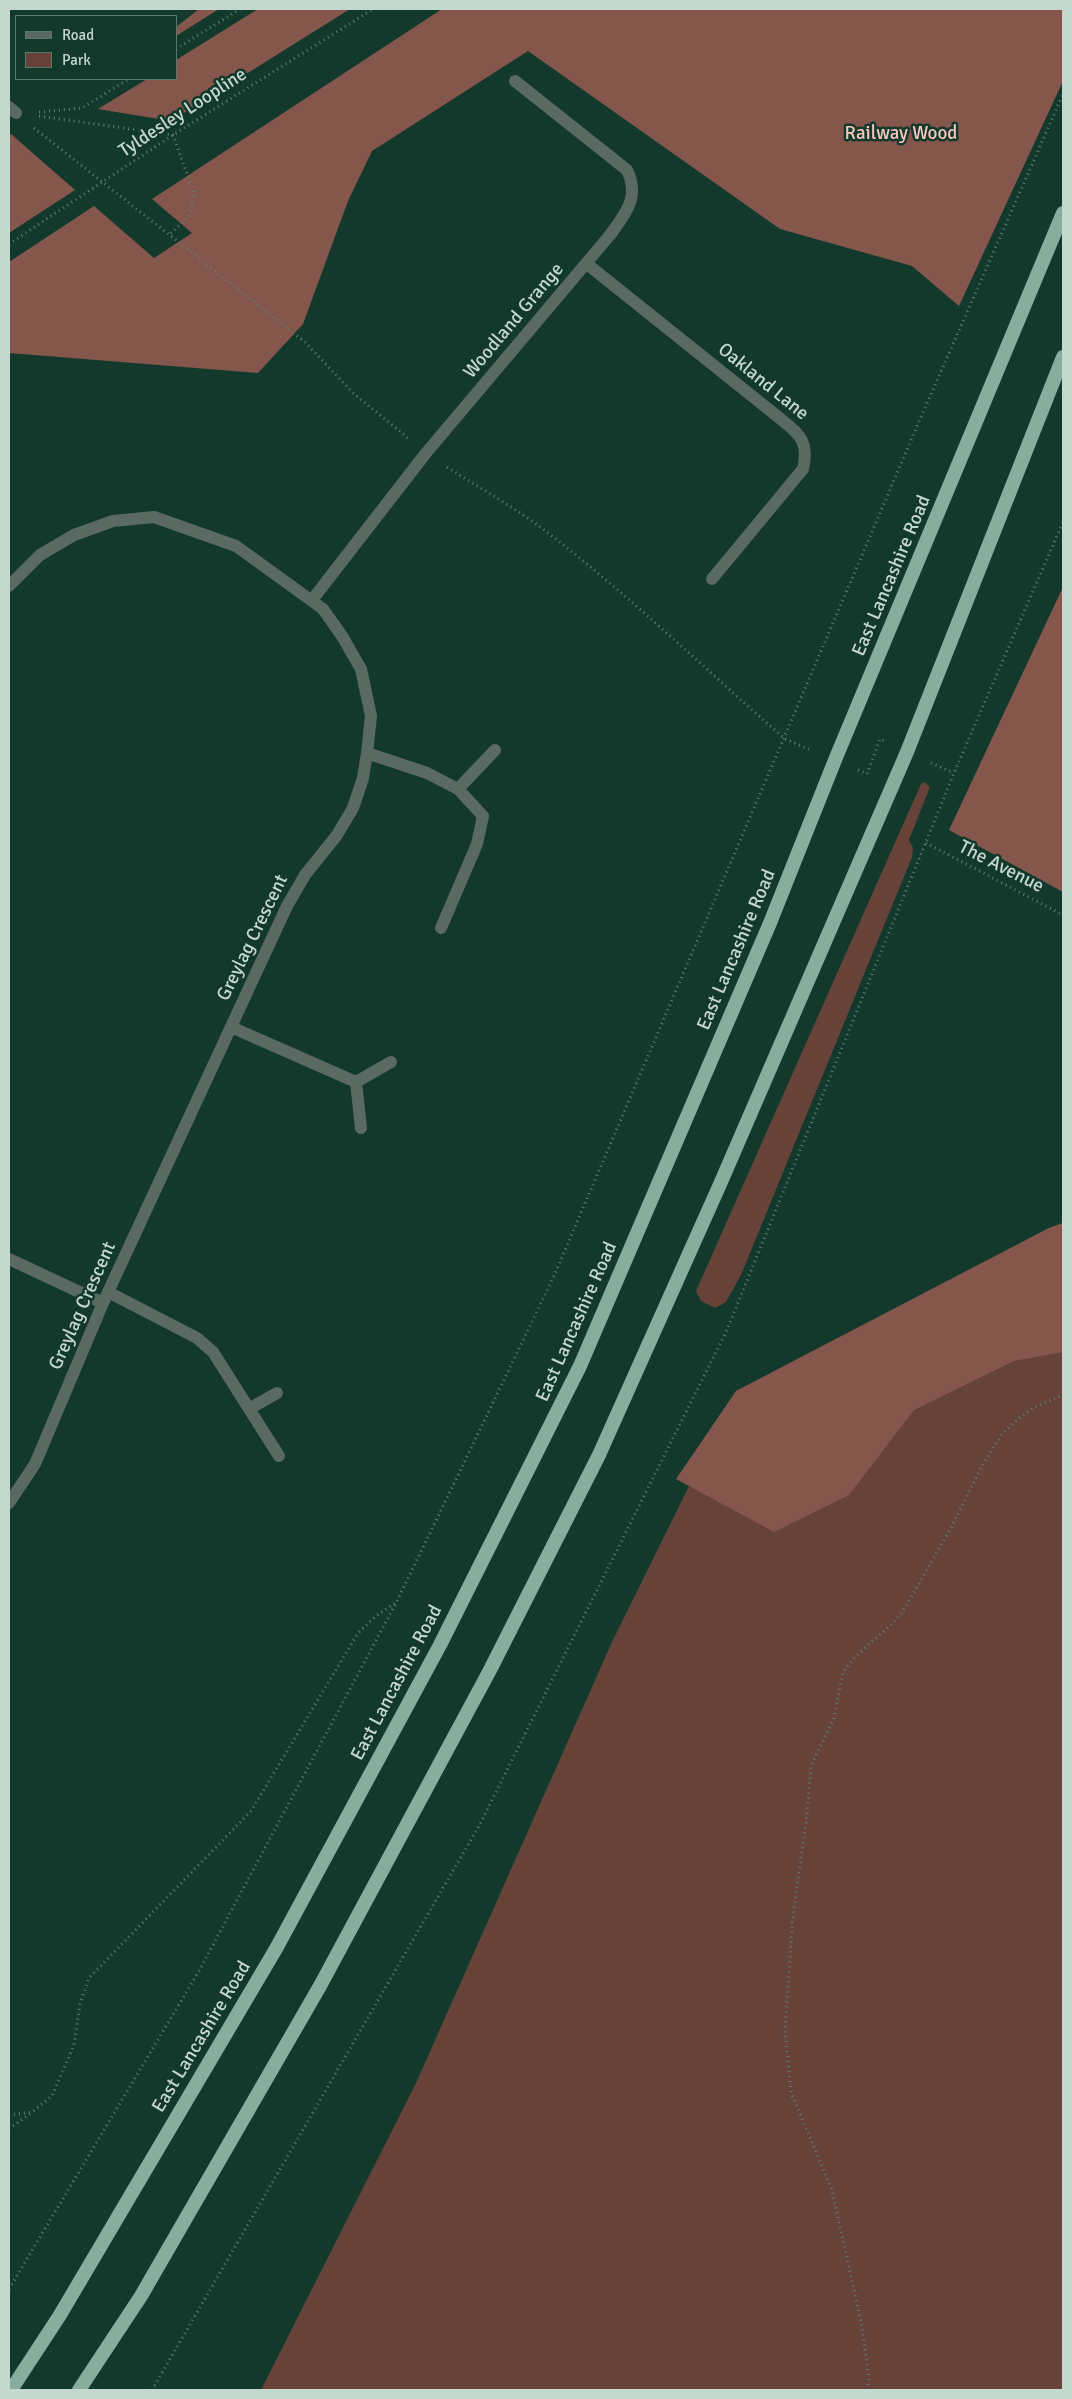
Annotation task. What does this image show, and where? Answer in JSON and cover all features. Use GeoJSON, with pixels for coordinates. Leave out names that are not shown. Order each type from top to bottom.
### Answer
{"type":"FeatureCollection","features":[{"type":"Feature","properties":{"kind":"highway","name":"East Lancashire Road"},"geometry":{"type":"LineString","coordinates":[[11,2390],[60,2315],[277,1947],[449,1628],[580,1366],[770,922],[834,760],[1063,213]]}},
{"type":"Feature","properties":{"kind":"highway"},"geometry":{"type":"LineString","coordinates":[[79,2390],[141,2296],[320,1986],[490,1670],[595,1463],[721,1182],[907,752],[1063,357]]}},
{"type":"Feature","properties":{"kind":"street","name":"Woodland Grange"},"geometry":{"type":"LineString","coordinates":[[312,600],[426,453],[587,264],[627,213],[633,195],[633,182],[627,170],[515,81]]}},
{"type":"Feature","properties":{"kind":"street","name":"Oakland Lane"},"geometry":{"type":"LineString","coordinates":[[587,264],[782,420],[798,434],[804,443],[806,455],[803,469],[712,579]]}},
{"type":"Feature","properties":{"kind":"street","name":"Greylag Crescent"},"geometry":{"type":"LineString","coordinates":[[9,586],[40,555],[74,534],[113,521],[154,517],[236,546],[323,609],[342,636],[360,669],[371,716],[363,778],[353,808],[337,835],[305,875],[286,906],[106,1298],[35,1464],[9,1503]]}},
{"type":"Feature","properties":{"kind":"street"},"geometry":{"type":"LineString","coordinates":[[458,789],[495,750]]}},
{"type":"Feature","properties":{"kind":"street"},"geometry":{"type":"LineString","coordinates":[[367,753],[427,773],[458,789],[483,816],[478,844],[441,928]]}},
{"type":"Feature","properties":{"kind":"street"},"geometry":{"type":"LineString","coordinates":[[231,1027],[356,1082]]}},
{"type":"Feature","properties":{"kind":"street"},"geometry":{"type":"LineString","coordinates":[[356,1082],[391,1062]]}},
{"type":"Feature","properties":{"kind":"street"},"geometry":{"type":"LineString","coordinates":[[356,1082],[361,1128]]}},
{"type":"Feature","properties":{"kind":"street"},"geometry":{"type":"LineString","coordinates":[[9,1259],[106,1298],[196,1338],[213,1352],[279,1456]]}},
{"type":"Feature","properties":{"kind":"street"},"geometry":{"type":"LineString","coordinates":[[249,1410],[277,1393]]}},
{"type":"Feature","properties":{"kind":"path"},"geometry":{"type":"LineString","coordinates":[[178,48],[240,9]]}},
{"type":"Feature","properties":{"kind":"path","name":"Tyldesley Loopline"},"geometry":{"type":"LineString","coordinates":[[9,244],[173,135],[373,9]]}},
{"type":"Feature","properties":{"kind":"path"},"geometry":{"type":"LineString","coordinates":[[12,110],[82,108],[127,80]]}},
{"type":"Feature","properties":{"kind":"path"},"geometry":{"type":"LineString","coordinates":[[9,2288],[199,1971],[396,1603],[554,1276],[929,399],[1063,94]]}},
{"type":"Feature","properties":{"kind":"path"},"geometry":{"type":"LineString","coordinates":[[12,110],[173,135],[194,193],[190,214],[169,235]]}},
{"type":"Feature","properties":{"kind":"path"},"geometry":{"type":"LineString","coordinates":[[12,110],[305,342],[353,393],[426,453],[509,504],[588,564],[785,739],[866,774],[880,739],[954,773]]}},
{"type":"Feature","properties":{"kind":"path"},"geometry":{"type":"LineString","coordinates":[[152,2390],[478,1826],[726,1332],[954,773],[1063,522]]}},
{"type":"Feature","properties":{"kind":"path","name":"The Avenue"},"geometry":{"type":"LineString","coordinates":[[926,843],[1063,915]]}},
{"type":"Feature","properties":{"kind":"path"},"geometry":{"type":"LineString","coordinates":[[868,2390],[869,2376],[861,2322],[832,2190],[792,2092],[785,2030],[793,1914],[806,1823],[811,1766],[834,1718],[843,1672],[856,1656],[893,1623],[905,1608],[952,1526],[983,1464],[1002,1434],[1020,1417],[1037,1406],[1063,1395]]}},
{"type":"Feature","properties":{"kind":"path"},"geometry":{"type":"LineString","coordinates":[[9,2129],[52,2096],[74,2045],[80,2004],[89,1978],[251,1811],[358,1633],[376,1616],[396,1603]]}},
{"type":"Feature","properties":{"kind":"path"},"geometry":{"type":"LineString","coordinates":[[9,2115],[32,2112]]}},
{"type":"Feature","properties":{"kind":"green space"},"geometry":{"type":"Polygon","coordinates":[[[199,9],[219,9],[178,35],[178,25],[199,9]]]}},
{"type":"Feature","properties":{"kind":"green space"},"geometry":{"type":"Polygon","coordinates":[[[258,9],[350,9],[171,121],[98,109],[145,80],[178,80],[178,59],[258,9]]]}},
{"type":"Feature","properties":{"kind":"green space","name":"Railway Wood"},"geometry":{"type":"Polygon","coordinates":[[[442,9],[1063,9],[1063,81],[959,306],[912,266],[780,229],[528,51],[372,151],[348,201],[303,324],[258,373],[9,353],[9,262],[94,206],[154,258],[192,233],[152,199],[442,9]]]}},
{"type":"Feature","properties":{"kind":"green space"},"geometry":{"type":"Polygon","coordinates":[[[11,134],[75,190],[9,233],[9,136],[11,134]]]}},
{"type":"Feature","properties":{"kind":"green space"},"geometry":{"type":"Polygon","coordinates":[[[1063,587],[1063,892],[949,830],[1063,587]]]}},
{"type":"Feature","properties":{"kind":"green space"},"geometry":{"type":"Polygon","coordinates":[[[924,782],[930,787],[909,840],[913,848],[912,857],[741,1275],[726,1302],[715,1308],[701,1301],[696,1291],[921,784],[924,782]]]}},
{"type":"Feature","properties":{"kind":"green space"},"geometry":{"type":"Polygon","coordinates":[[[1063,1223],[1063,2390],[261,2390],[416,2083],[612,1642],[736,1391],[1049,1228],[1063,1223]]]}},
{"type":"Feature","properties":{"kind":"green space"},"geometry":{"type":"Polygon","coordinates":[[[1063,1223],[1063,1352],[1014,1361],[914,1410],[849,1495],[774,1532],[676,1479],[736,1391],[1049,1228],[1063,1223]]]}}]}
